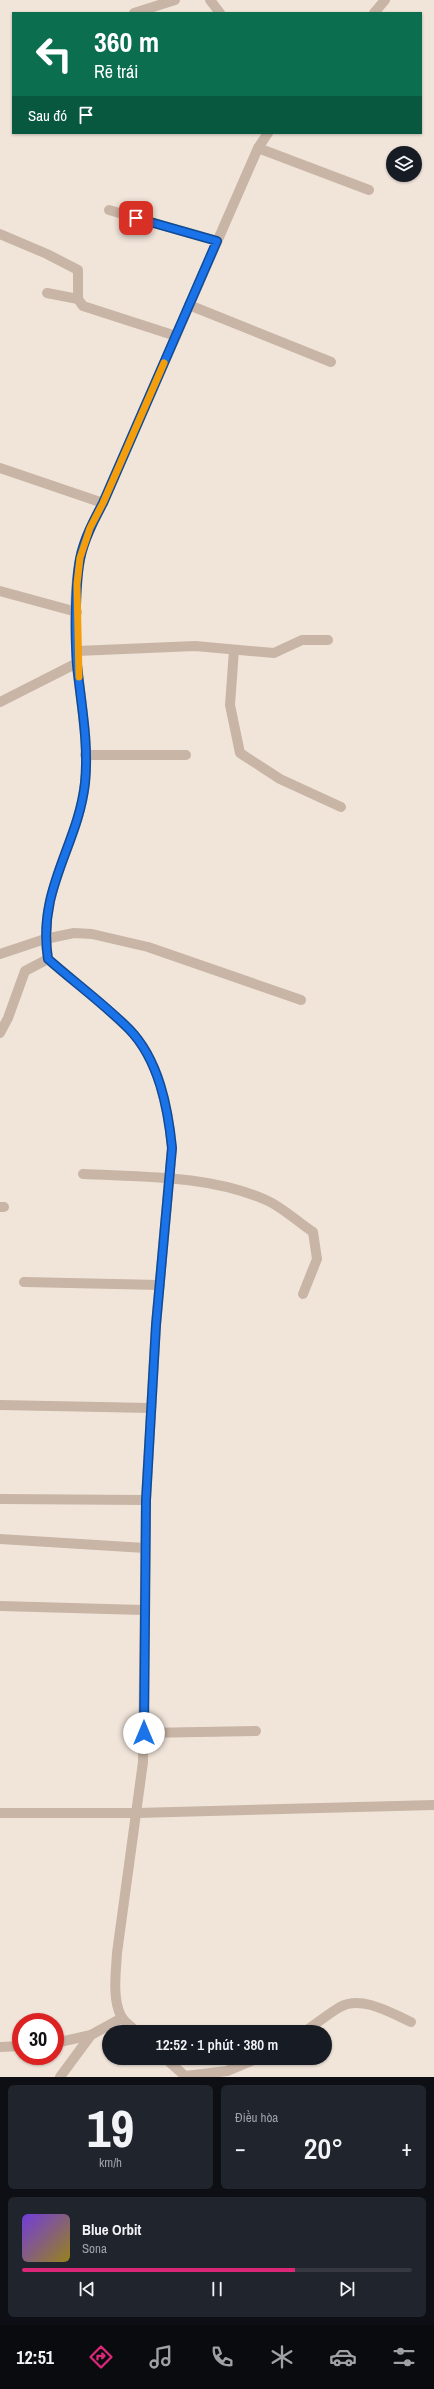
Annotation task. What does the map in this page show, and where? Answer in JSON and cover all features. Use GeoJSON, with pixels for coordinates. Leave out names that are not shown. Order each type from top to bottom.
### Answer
{"type":"FeatureCollection","features":[{"type":"Feature","properties":{"kind":"street"},"geometry":{"type":"LineString","coordinates":[[137,12],[175,0]]}},
{"type":"Feature","properties":{"kind":"street"},"geometry":{"type":"LineString","coordinates":[[210,0],[219,12]]}},
{"type":"Feature","properties":{"kind":"street"},"geometry":{"type":"LineString","coordinates":[[375,12],[386,0]]}},
{"type":"Feature","properties":{"kind":"street"},"geometry":{"type":"LineString","coordinates":[[130,2025],[122,2018],[118,2008],[116,1980],[117,1953],[137,1813],[144,1733],[143,1610],[146,1500],[156,1325],[172,1148],[169,1120],[159,1083],[148,1056],[130,1030],[48,959],[45,939],[52,888],[78,813],[85,783],[85,731],[77,663],[77,612],[80,558],[90,528],[103,503],[258,148],[267,134]]}},
{"type":"Feature","properties":{"kind":"street"},"geometry":{"type":"LineString","coordinates":[[258,148],[369,190]]}},
{"type":"Feature","properties":{"kind":"street"},"geometry":{"type":"LineString","coordinates":[[109,210],[217,241]]}},
{"type":"Feature","properties":{"kind":"street"},"geometry":{"type":"LineString","coordinates":[[0,234],[47,254],[78,270],[78,299],[83,306],[176,336]]}},
{"type":"Feature","properties":{"kind":"street"},"geometry":{"type":"LineString","coordinates":[[47,293],[78,299]]}},
{"type":"Feature","properties":{"kind":"street"},"geometry":{"type":"LineString","coordinates":[[190,305],[331,362]]}},
{"type":"Feature","properties":{"kind":"street"},"geometry":{"type":"LineString","coordinates":[[0,468],[103,503]]}},
{"type":"Feature","properties":{"kind":"street"},"geometry":{"type":"LineString","coordinates":[[0,591],[77,612]]}},
{"type":"Feature","properties":{"kind":"street"},"geometry":{"type":"LineString","coordinates":[[77,651],[195,646],[274,653],[302,640],[328,640]]}},
{"type":"Feature","properties":{"kind":"street"},"geometry":{"type":"LineString","coordinates":[[234,650],[230,705],[240,753],[280,779],[341,807]]}},
{"type":"Feature","properties":{"kind":"street"},"geometry":{"type":"LineString","coordinates":[[0,702],[77,663]]}},
{"type":"Feature","properties":{"kind":"street"},"geometry":{"type":"LineString","coordinates":[[85,755],[186,755]]}},
{"type":"Feature","properties":{"kind":"street"},"geometry":{"type":"LineString","coordinates":[[0,954],[45,939],[74,933],[115,938],[148,947],[301,1000]]}},
{"type":"Feature","properties":{"kind":"street"},"geometry":{"type":"LineString","coordinates":[[0,1033],[8,1018],[25,971],[48,959]]}},
{"type":"Feature","properties":{"kind":"street"},"geometry":{"type":"LineString","coordinates":[[83,1174],[170,1178],[237,1189],[267,1200],[314,1232],[317,1259],[303,1294]]}},
{"type":"Feature","properties":{"kind":"street"},"geometry":{"type":"LineString","coordinates":[[24,1282],[160,1285]]}},
{"type":"Feature","properties":{"kind":"street"},"geometry":{"type":"LineString","coordinates":[[0,1405],[151,1408]]}},
{"type":"Feature","properties":{"kind":"street"},"geometry":{"type":"LineString","coordinates":[[0,1499],[146,1500]]}},
{"type":"Feature","properties":{"kind":"street"},"geometry":{"type":"LineString","coordinates":[[0,1539],[145,1548]]}},
{"type":"Feature","properties":{"kind":"street"},"geometry":{"type":"LineString","coordinates":[[0,1606],[143,1610]]}},
{"type":"Feature","properties":{"kind":"street"},"geometry":{"type":"LineString","coordinates":[[144,1733],[256,1731]]}},
{"type":"Feature","properties":{"kind":"street"},"geometry":{"type":"LineString","coordinates":[[0,1814],[137,1813],[434,1805]]}},
{"type":"Feature","properties":{"kind":"street"},"geometry":{"type":"LineString","coordinates":[[314,2025],[341,2006],[363,2004],[377,2007],[411,2022]]}},
{"type":"Feature","properties":{"kind":"street"},"geometry":{"type":"LineString","coordinates":[[64,2041],[91,2035],[122,2018]]}},
{"type":"Feature","properties":{"kind":"street"},"geometry":{"type":"LineString","coordinates":[[60,2077],[91,2035]]}},
{"type":"Feature","properties":{"kind":"street"},"geometry":{"type":"LineString","coordinates":[[0,2047],[12,2046]]}},
{"type":"Feature","properties":{"kind":"street"},"geometry":{"type":"LineString","coordinates":[[173,2065],[186,2077],[227,2071],[242,2065]]}},
{"type":"Feature","properties":{"kind":"slow traffic"},"geometry":{"type":"LineString","coordinates":[[79,677],[77,663],[77,584],[80,558],[90,528],[103,503],[164,363]]}},
{"type":"Feature","properties":{"kind":"route"},"geometry":{"type":"LineString","coordinates":[[136,218],[217,241],[103,503],[90,528],[80,558],[77,584],[77,663],[85,731],[85,783],[78,813],[52,888],[45,939],[48,959],[130,1030],[148,1056],[159,1083],[169,1120],[172,1148],[156,1325],[146,1500],[143,1610],[144,1733]]}}]}
